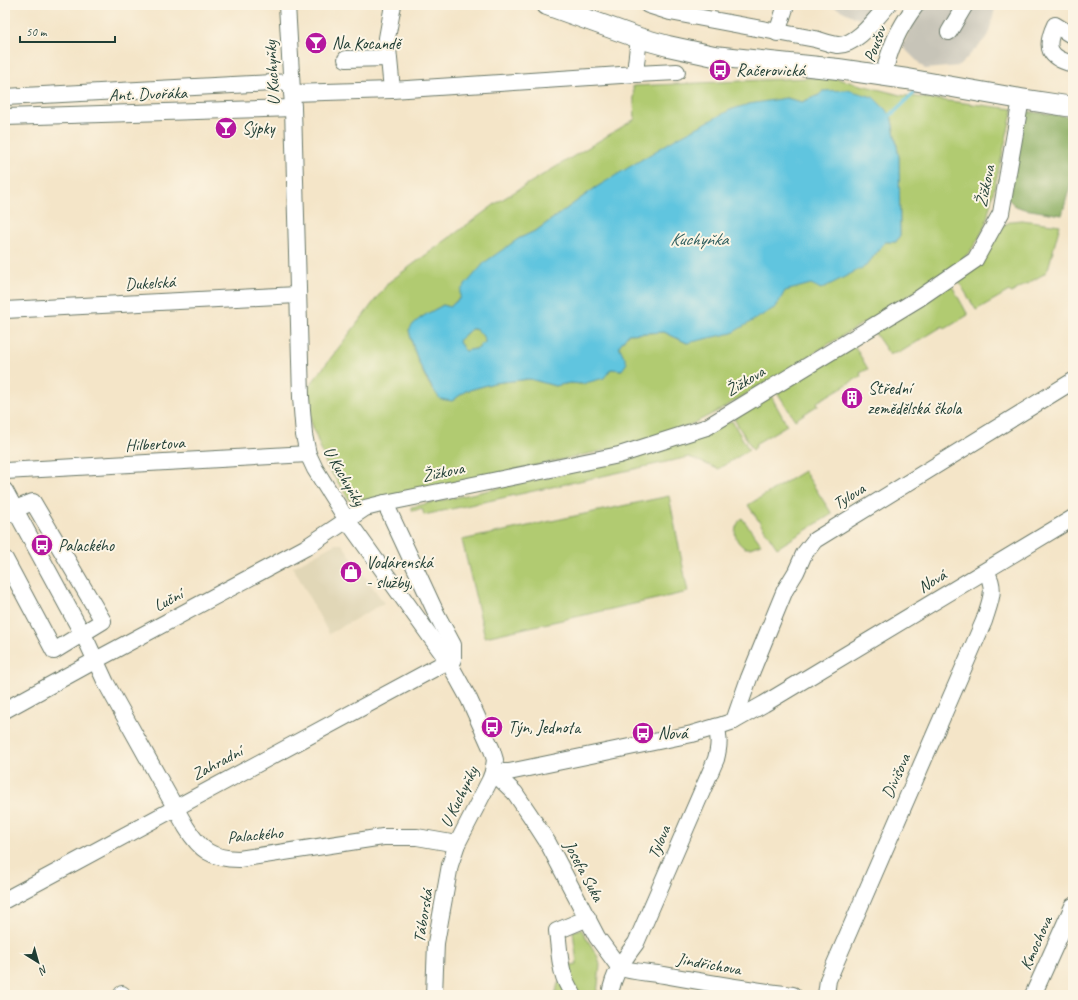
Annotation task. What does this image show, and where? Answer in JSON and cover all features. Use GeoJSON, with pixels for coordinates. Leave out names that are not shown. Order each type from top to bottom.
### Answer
{"type":"FeatureCollection","features":[{"type":"Feature","properties":{"kind":"main road"},"geometry":{"type":"LineString","coordinates":[[547,5],[639,38],[714,56],[838,69],[1073,107]]}},
{"type":"Feature","properties":{"kind":"street","name":"U Kuchyňky"},"geometry":{"type":"LineString","coordinates":[[287,5],[292,94],[300,397],[308,454],[315,469],[348,520],[449,663],[469,699],[492,750],[495,760],[493,772],[484,794],[458,844]]}},
{"type":"Feature","properties":{"kind":"street"},"geometry":{"type":"LineString","coordinates":[[392,90],[387,38],[393,5]]}},
{"type":"Feature","properties":{"kind":"street"},"geometry":{"type":"LineString","coordinates":[[648,5],[670,12],[815,39],[838,45],[855,40],[888,5]]}},
{"type":"Feature","properties":{"kind":"street"},"geometry":{"type":"LineString","coordinates":[[777,33],[786,5]]}},
{"type":"Feature","properties":{"kind":"street","name":"Poušov"},"geometry":{"type":"LineString","coordinates":[[884,76],[886,61],[892,46],[905,19],[916,5]]}},
{"type":"Feature","properties":{"kind":"street"},"geometry":{"type":"LineString","coordinates":[[949,32],[965,5]]}},
{"type":"Feature","properties":{"kind":"street"},"geometry":{"type":"LineString","coordinates":[[1073,36],[1055,25],[1050,34],[1049,45],[1052,54],[1060,61],[1073,64]]}},
{"type":"Feature","properties":{"kind":"street"},"geometry":{"type":"LineString","coordinates":[[636,74],[639,38]]}},
{"type":"Feature","properties":{"kind":"street"},"geometry":{"type":"LineString","coordinates":[[346,59],[388,58]]}},
{"type":"Feature","properties":{"kind":"street"},"geometry":{"type":"LineString","coordinates":[[292,94],[392,90],[677,72]]}},
{"type":"Feature","properties":{"kind":"street","name":"Ant. Dvořáka"},"geometry":{"type":"LineString","coordinates":[[5,96],[292,94]]}},
{"type":"Feature","properties":{"kind":"street","name":"Ant. Dvořáka"},"geometry":{"type":"LineString","coordinates":[[5,118],[292,94]]}},
{"type":"Feature","properties":{"kind":"street","name":"Žižkova"},"geometry":{"type":"LineString","coordinates":[[348,520],[366,508],[385,503],[619,455],[707,427],[918,299],[975,260],[1001,213],[1021,99]]}},
{"type":"Feature","properties":{"kind":"street","name":"Dukelská"},"geometry":{"type":"LineString","coordinates":[[5,310],[297,295]]}},
{"type":"Feature","properties":{"kind":"street","name":"Tylova"},"geometry":{"type":"LineString","coordinates":[[734,720],[749,678],[785,590],[796,572],[804,554],[815,540],[1073,381]]}},
{"type":"Feature","properties":{"kind":"street","name":"Hilbertova"},"geometry":{"type":"LineString","coordinates":[[5,471],[308,454]]}},
{"type":"Feature","properties":{"kind":"street","name":"Palackého"},"geometry":{"type":"LineString","coordinates":[[5,491],[10,512],[82,633],[106,683],[175,807],[193,838],[201,848],[228,859],[239,859],[383,837],[417,837],[458,844]]}},
{"type":"Feature","properties":{"kind":"street"},"geometry":{"type":"LineString","coordinates":[[5,559],[54,651],[103,621],[33,502],[10,512]]}},
{"type":"Feature","properties":{"kind":"street"},"geometry":{"type":"LineString","coordinates":[[385,503],[437,615],[453,645],[453,659],[449,663]]}},
{"type":"Feature","properties":{"kind":"street","name":"Nová"},"geometry":{"type":"LineString","coordinates":[[493,772],[509,772],[692,734],[734,720],[1073,518]]}},
{"type":"Feature","properties":{"kind":"street","name":"Luční"},"geometry":{"type":"LineString","coordinates":[[5,710],[278,563],[305,548],[348,520]]}},
{"type":"Feature","properties":{"kind":"street","name":"Divišova"},"geometry":{"type":"LineString","coordinates":[[826,995],[828,980],[984,621],[993,588],[991,579],[986,571]]}},
{"type":"Feature","properties":{"kind":"street","name":"Zahradní"},"geometry":{"type":"LineString","coordinates":[[5,900],[175,807],[449,663]]}},
{"type":"Feature","properties":{"kind":"street","name":"Tylova"},"geometry":{"type":"LineString","coordinates":[[618,968],[636,943],[716,759],[719,749],[719,741],[716,727]]}},
{"type":"Feature","properties":{"kind":"street","name":"Josefa Suka"},"geometry":{"type":"LineString","coordinates":[[493,772],[515,793],[548,843],[603,946],[618,968]]}},
{"type":"Feature","properties":{"kind":"street","name":"Táborská"},"geometry":{"type":"LineString","coordinates":[[434,995],[436,943],[450,865],[458,844]]}},
{"type":"Feature","properties":{"kind":"street","name":"Kmochova"},"geometry":{"type":"LineString","coordinates":[[1033,995],[1073,906]]}},
{"type":"Feature","properties":{"kind":"street"},"geometry":{"type":"LineString","coordinates":[[573,994],[566,985],[561,968],[557,931],[588,918]]}},
{"type":"Feature","properties":{"kind":"street"},"geometry":{"type":"LineString","coordinates":[[610,995],[611,985],[618,968]]}},
{"type":"Feature","properties":{"kind":"street","name":"Jindřichova"},"geometry":{"type":"LineString","coordinates":[[618,968],[743,989],[793,995]]}},
{"type":"Feature","properties":{"kind":"shaded area"},"geometry":{"type":"Polygon","coordinates":[[[830,5],[880,5],[865,22],[830,5]]]}},
{"type":"Feature","properties":{"kind":"shaded area"},"geometry":{"type":"Polygon","coordinates":[[[926,5],[996,5],[988,36],[959,66],[925,69],[902,46],[919,13],[926,5]]]}},
{"type":"Feature","properties":{"kind":"shaded area"},"geometry":{"type":"Polygon","coordinates":[[[335,544],[342,544],[384,603],[329,634],[293,567],[335,544]]]}},
{"type":"Feature","properties":{"kind":"green space"},"geometry":{"type":"Polygon","coordinates":[[[830,77],[900,95],[1013,109],[986,223],[970,251],[960,262],[946,273],[720,410],[692,424],[625,446],[361,503],[351,502],[327,466],[311,422],[307,389],[389,282],[498,202],[635,119],[633,86],[830,77]],[[819,95],[802,102],[786,98],[595,188],[537,230],[518,239],[450,307],[443,305],[415,322],[409,330],[412,344],[431,387],[452,401],[466,391],[494,383],[530,379],[555,386],[570,383],[582,384],[611,369],[622,370],[619,346],[628,334],[664,332],[687,343],[776,307],[784,291],[866,266],[885,242],[896,242],[900,235],[899,157],[891,115],[819,95]]]}},
{"type":"Feature","properties":{"kind":"green space"},"geometry":{"type":"Polygon","coordinates":[[[1025,111],[1073,117],[1073,175],[1062,215],[1024,209],[1015,206],[1007,198],[1025,111]]]}},
{"type":"Feature","properties":{"kind":"green space"},"geometry":{"type":"Polygon","coordinates":[[[1022,220],[1060,225],[1048,269],[1044,274],[1011,293],[1009,291],[976,310],[959,282],[959,277],[1002,226],[1012,221],[1022,220]]]}},
{"type":"Feature","properties":{"kind":"green space"},"geometry":{"type":"Polygon","coordinates":[[[949,284],[952,286],[968,315],[945,329],[943,326],[899,353],[897,351],[890,355],[874,332],[949,284]]]}},
{"type":"Feature","properties":{"kind":"green space"},"geometry":{"type":"Polygon","coordinates":[[[471,329],[480,333],[485,342],[479,348],[465,351],[459,342],[460,339],[471,329]]]}},
{"type":"Feature","properties":{"kind":"green space"},"geometry":{"type":"Polygon","coordinates":[[[854,345],[868,369],[860,373],[861,376],[817,402],[818,405],[795,420],[777,392],[854,345]]]}},
{"type":"Feature","properties":{"kind":"green space"},"geometry":{"type":"Polygon","coordinates":[[[771,396],[787,425],[755,444],[756,447],[753,450],[734,419],[771,396]]]}},
{"type":"Feature","properties":{"kind":"green space"},"geometry":{"type":"Polygon","coordinates":[[[732,421],[749,450],[718,469],[689,457],[424,515],[422,508],[413,511],[411,507],[629,460],[732,421]]]}},
{"type":"Feature","properties":{"kind":"green space"},"geometry":{"type":"Polygon","coordinates":[[[804,471],[832,514],[777,548],[748,505],[804,471]]]}},
{"type":"Feature","properties":{"kind":"green space"},"geometry":{"type":"Polygon","coordinates":[[[669,496],[688,592],[485,637],[462,540],[669,496]]]}},
{"type":"Feature","properties":{"kind":"green space"},"geometry":{"type":"Polygon","coordinates":[[[742,518],[761,544],[750,548],[745,548],[738,541],[735,533],[737,525],[742,518]]]}},
{"type":"Feature","properties":{"kind":"green space"},"geometry":{"type":"Polygon","coordinates":[[[581,929],[598,957],[600,965],[597,995],[555,995],[558,983],[564,983],[565,966],[577,964],[573,931],[581,929]]]}},
{"type":"Feature","properties":{"kind":"water","name":"Kuchyňka"},"geometry":{"type":"Polygon","coordinates":[[[848,90],[873,97],[891,115],[899,157],[900,235],[896,242],[885,242],[866,266],[821,289],[811,284],[785,291],[776,307],[732,333],[687,343],[664,332],[628,334],[619,346],[627,363],[622,370],[611,369],[604,378],[582,384],[570,383],[555,386],[530,379],[494,383],[466,391],[452,401],[440,399],[421,366],[414,349],[409,330],[415,322],[433,310],[443,305],[450,307],[460,298],[460,291],[485,262],[518,239],[537,230],[595,188],[677,138],[730,110],[749,104],[786,98],[802,102],[819,95],[823,91],[848,90]],[[471,329],[460,339],[459,342],[465,351],[479,348],[481,344],[484,344],[485,342],[483,336],[476,329],[471,329]]]}},
{"type":"Feature","properties":{"kind":"waterway"},"geometry":{"type":"LineString","coordinates":[[891,115],[915,92]]}},
{"type":"Feature","properties":{"kind":"place","name":"Na Kocandě"},"geometry":{"type":"Point","coordinates":[316,43]}},
{"type":"Feature","properties":{"kind":"place","name":"Račerovická"},"geometry":{"type":"Point","coordinates":[720,70]}},
{"type":"Feature","properties":{"kind":"place","name":"Sýpky"},"geometry":{"type":"Point","coordinates":[226,128]}},
{"type":"Feature","properties":{"kind":"place","name":"Střední zemědělská škola"},"geometry":{"type":"Point","coordinates":[852,398]}},
{"type":"Feature","properties":{"kind":"place","name":"Palackého"},"geometry":{"type":"Point","coordinates":[42,545]}},
{"type":"Feature","properties":{"kind":"place","name":"Vodárenská - služby,"},"geometry":{"type":"Point","coordinates":[351,572]}},
{"type":"Feature","properties":{"kind":"place","name":"Týn, Jednota"},"geometry":{"type":"Point","coordinates":[492,727]}},
{"type":"Feature","properties":{"kind":"place","name":"Nová"},"geometry":{"type":"Point","coordinates":[643,733]}}]}
